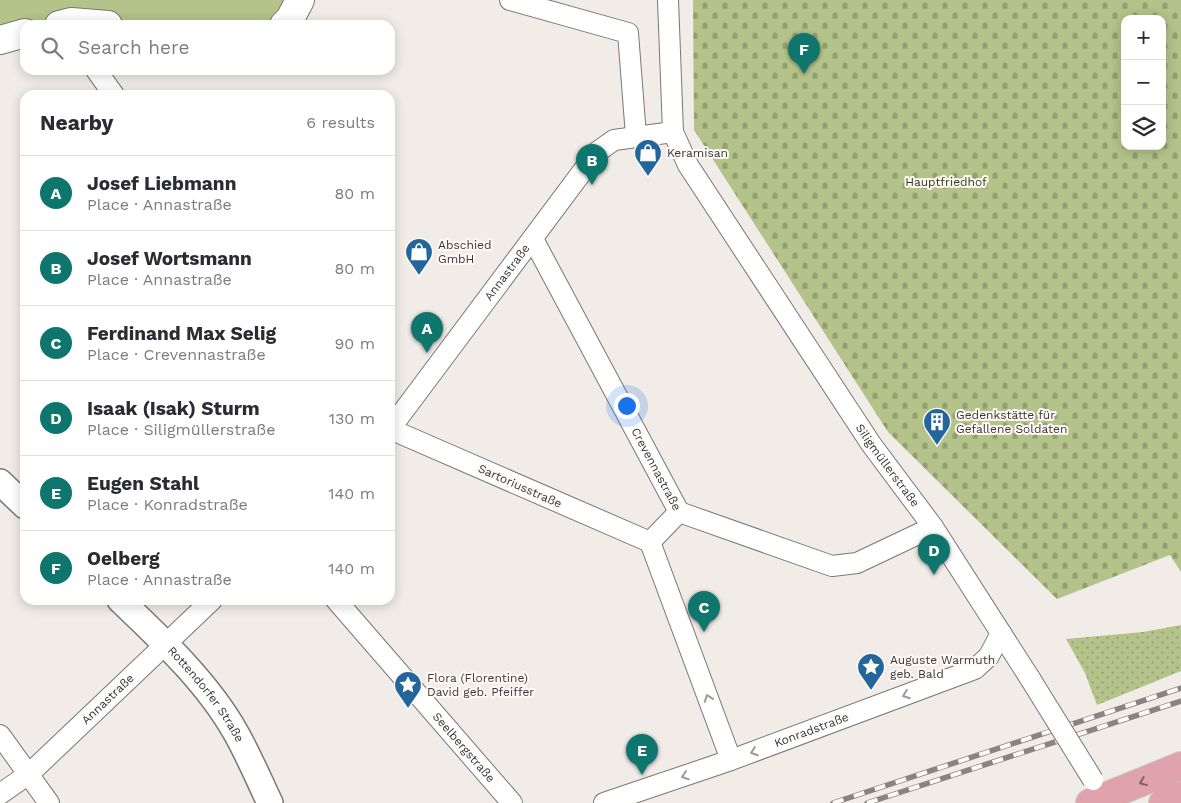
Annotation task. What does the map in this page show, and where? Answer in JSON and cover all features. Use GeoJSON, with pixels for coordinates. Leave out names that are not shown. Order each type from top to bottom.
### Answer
{"type":"FeatureCollection","features":[{"type":"Feature","properties":{"kind":"main road"},"geometry":{"type":"LineString","coordinates":[[288,20],[300,0]]}},
{"type":"Feature","properties":{"kind":"main road"},"geometry":{"type":"LineString","coordinates":[[0,40],[20,34]]}},
{"type":"Feature","properties":{"kind":"main road"},"geometry":{"type":"LineString","coordinates":[[1099,796],[1181,766]]}},
{"type":"Feature","properties":{"kind":"main road"},"geometry":{"type":"LineString","coordinates":[[1163,803],[1181,796]]}},
{"type":"Feature","properties":{"kind":"street"},"geometry":{"type":"LineString","coordinates":[[510,0],[628,33],[636,136]]}},
{"type":"Feature","properties":{"kind":"street"},"geometry":{"type":"LineString","coordinates":[[668,0],[673,132]]}},
{"type":"Feature","properties":{"kind":"street"},"geometry":{"type":"LineString","coordinates":[[100,75],[110,90]]}},
{"type":"Feature","properties":{"kind":"street","name":"Annastraße"},"geometry":{"type":"LineString","coordinates":[[395,422],[597,152],[614,140],[673,132]]}},
{"type":"Feature","properties":{"kind":"street","name":"Siligmüllerstraße"},"geometry":{"type":"LineString","coordinates":[[673,132],[688,165],[870,444],[933,527],[1031,680],[1099,796]]}},
{"type":"Feature","properties":{"kind":"street","name":"Crevennastraße"},"geometry":{"type":"LineString","coordinates":[[533,239],[679,512],[650,542]]}},
{"type":"Feature","properties":{"kind":"street","name":"Sartoriusstraße"},"geometry":{"type":"LineString","coordinates":[[395,431],[650,542]]}},
{"type":"Feature","properties":{"kind":"street"},"geometry":{"type":"LineString","coordinates":[[0,482],[20,501]]}},
{"type":"Feature","properties":{"kind":"street"},"geometry":{"type":"LineString","coordinates":[[679,512],[832,566],[857,563],[933,527]]}},
{"type":"Feature","properties":{"kind":"street"},"geometry":{"type":"LineString","coordinates":[[650,542],[731,760]]}},
{"type":"Feature","properties":{"kind":"street","name":"Rottendorfer Straße"},"geometry":{"type":"LineString","coordinates":[[125,605],[205,689],[236,732],[270,803]]}},
{"type":"Feature","properties":{"kind":"street","name":"Annastraße"},"geometry":{"type":"LineString","coordinates":[[0,794],[29,774],[207,605]]}},
{"type":"Feature","properties":{"kind":"street","name":"Seelbergstraße"},"geometry":{"type":"LineString","coordinates":[[340,605],[512,803]]}},
{"type":"Feature","properties":{"kind":"street","name":"Konradstraße"},"geometry":{"type":"LineString","coordinates":[[604,803],[731,760],[975,669],[989,656],[1001,633]]}},
{"type":"Feature","properties":{"kind":"street"},"geometry":{"type":"LineString","coordinates":[[0,735],[49,803]]}},
{"type":"Feature","properties":{"kind":"green space"},"geometry":{"type":"Polygon","coordinates":[[[0,0],[292,0],[278,20],[111,20],[77,14],[44,20],[20,20],[20,24],[0,28],[0,0]]]}},
{"type":"Feature","properties":{"kind":"green space","name":"Hauptfriedhof"},"geometry":{"type":"Polygon","coordinates":[[[693,0],[1181,0],[1181,572],[1170,555],[1057,599],[888,432],[694,130],[693,0]]]}},
{"type":"Feature","properties":{"kind":"green space"},"geometry":{"type":"Polygon","coordinates":[[[1181,625],[1181,671],[1097,705],[1085,673],[1066,639],[1143,632],[1181,625]]]}},
{"type":"Feature","properties":{"kind":"railway"},"geometry":{"type":"LineString","coordinates":[[833,803],[1181,688]]}},
{"type":"Feature","properties":{"kind":"railway"},"geometry":{"type":"LineString","coordinates":[[867,803],[1181,701]]}},
{"type":"Feature","properties":{"kind":"place","name":"Oelberg"},"geometry":{"type":"Point","coordinates":[804,74]}},
{"type":"Feature","properties":{"kind":"place","name":"Keramisan"},"geometry":{"type":"Point","coordinates":[648,177]}},
{"type":"Feature","properties":{"kind":"place","name":"Josef Wortsmann"},"geometry":{"type":"Point","coordinates":[592,185]}},
{"type":"Feature","properties":{"kind":"place","name":"Abschied GmbH"},"geometry":{"type":"Point","coordinates":[419,276]}},
{"type":"Feature","properties":{"kind":"place","name":"Josef Liebmann"},"geometry":{"type":"Point","coordinates":[427,353]}},
{"type":"Feature","properties":{"kind":"place","name":"Gedenkstätte für Gefallene Soldaten"},"geometry":{"type":"Point","coordinates":[937,446]}},
{"type":"Feature","properties":{"kind":"place","name":"Isaak (Isak) Sturm"},"geometry":{"type":"Point","coordinates":[934,575]}},
{"type":"Feature","properties":{"kind":"place","name":"Ferdinand Max Selig"},"geometry":{"type":"Point","coordinates":[704,632]}},
{"type":"Feature","properties":{"kind":"place","name":"Auguste Warmuth geb. Bald"},"geometry":{"type":"Point","coordinates":[871,691]}},
{"type":"Feature","properties":{"kind":"place","name":"Flora (Florentine) David geb. Pfeiffer"},"geometry":{"type":"Point","coordinates":[408,709]}},
{"type":"Feature","properties":{"kind":"place","name":"Eugen Stahl"},"geometry":{"type":"Point","coordinates":[642,775]}}]}
